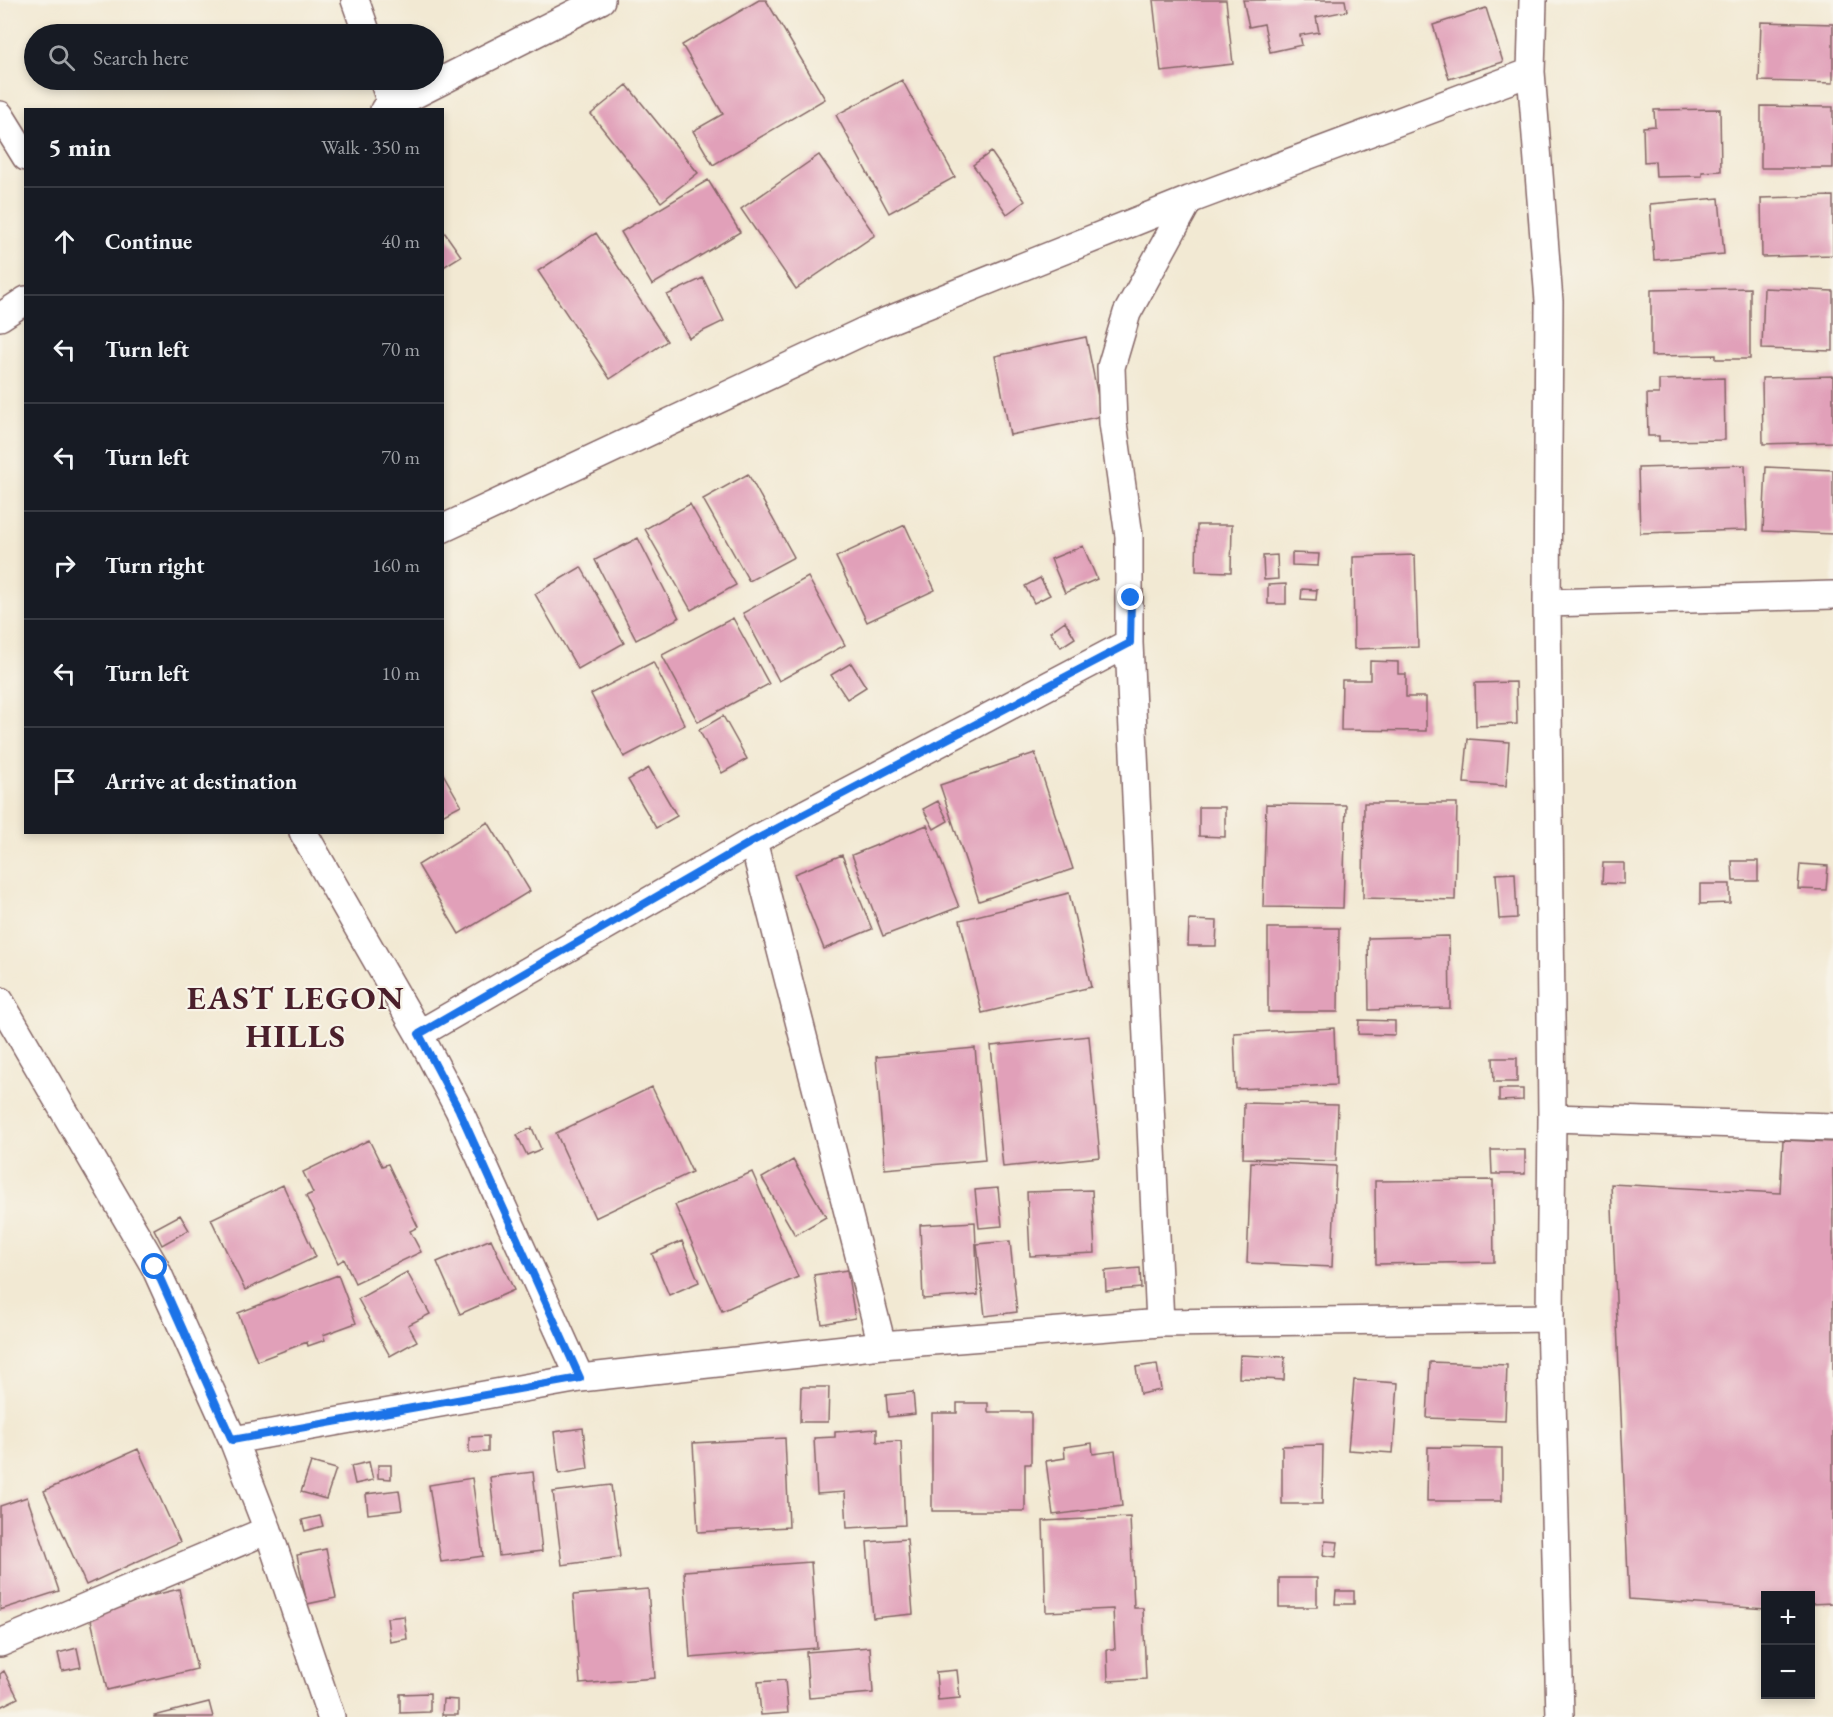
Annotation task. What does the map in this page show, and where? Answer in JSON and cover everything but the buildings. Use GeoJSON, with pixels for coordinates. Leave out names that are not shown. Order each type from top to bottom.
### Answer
{"type":"FeatureCollection","features":[{"type":"Feature","properties":{"kind":"street"},"geometry":{"type":"LineString","coordinates":[[355,0],[363,24]]}},
{"type":"Feature","properties":{"kind":"street"},"geometry":{"type":"LineString","coordinates":[[444,79],[601,0]]}},
{"type":"Feature","properties":{"kind":"street"},"geometry":{"type":"LineString","coordinates":[[1533,0],[1531,72],[1549,301],[1547,603],[1552,1118],[1550,1318],[1560,1717]]}},
{"type":"Feature","properties":{"kind":"street"},"geometry":{"type":"LineString","coordinates":[[444,528],[877,325],[1189,200],[1531,72]]}},
{"type":"Feature","properties":{"kind":"street"},"geometry":{"type":"LineString","coordinates":[[385,90],[388,107],[422,90]]}},
{"type":"Feature","properties":{"kind":"street"},"geometry":{"type":"LineString","coordinates":[[0,115],[24,154]]}},
{"type":"Feature","properties":{"kind":"street"},"geometry":{"type":"LineString","coordinates":[[1161,1323],[1130,643],[1129,536],[1113,423],[1111,367],[1127,314],[1189,200]]}},
{"type":"Feature","properties":{"kind":"street"},"geometry":{"type":"LineString","coordinates":[[0,317],[24,304]]}},
{"type":"Feature","properties":{"kind":"street"},"geometry":{"type":"LineString","coordinates":[[1547,603],[1833,595]]}},
{"type":"Feature","properties":{"kind":"street"},"geometry":{"type":"LineString","coordinates":[[419,1034],[753,841],[1130,643]]}},
{"type":"Feature","properties":{"kind":"street"},"geometry":{"type":"LineString","coordinates":[[304,834],[419,1034],[459,1110],[580,1378]]}},
{"type":"Feature","properties":{"kind":"street"},"geometry":{"type":"LineString","coordinates":[[753,841],[882,1345]]}},
{"type":"Feature","properties":{"kind":"street"},"geometry":{"type":"LineString","coordinates":[[0,1001],[155,1267],[232,1440],[268,1530],[331,1717]]}},
{"type":"Feature","properties":{"kind":"street"},"geometry":{"type":"LineString","coordinates":[[1552,1118],[1833,1127]]}},
{"type":"Feature","properties":{"kind":"street"},"geometry":{"type":"LineString","coordinates":[[232,1440],[580,1378],[882,1345],[1161,1323],[1550,1318]]}},
{"type":"Feature","properties":{"kind":"street"},"geometry":{"type":"LineString","coordinates":[[0,1643],[268,1530]]}},
{"type":"Feature","properties":{"kind":"district","name":"EAST LEGON HILLS"},"geometry":{"type":"Point","coordinates":[296,1016]}},
{"type":"Feature","properties":{"kind":"route"},"geometry":{"type":"LineString","coordinates":[[155,1267],[232,1440],[580,1378],[459,1110],[419,1034],[753,841],[1130,643],[1131,598]]}}]}
